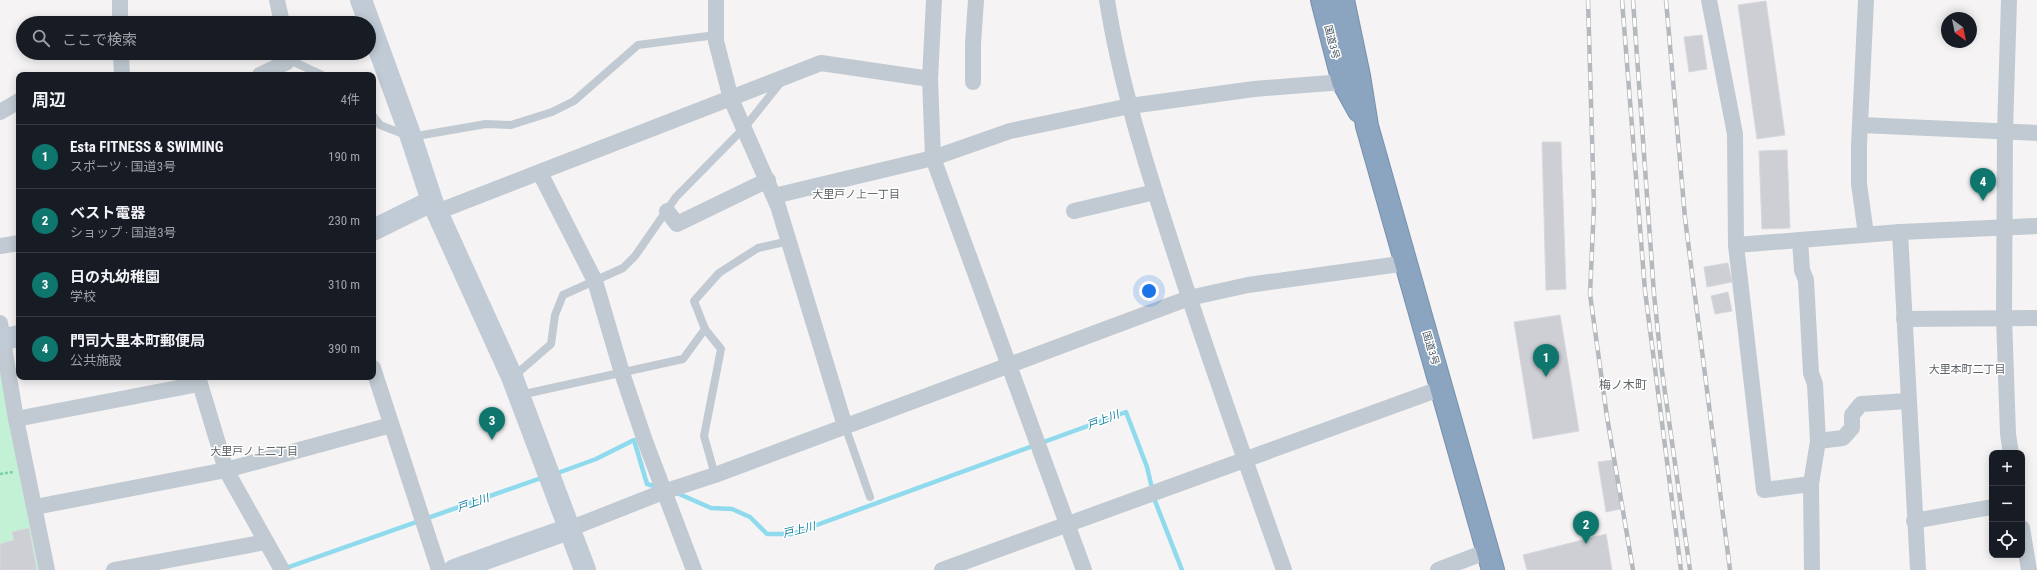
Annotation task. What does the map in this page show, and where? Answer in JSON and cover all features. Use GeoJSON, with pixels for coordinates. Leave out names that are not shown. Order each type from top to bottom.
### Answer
{"type":"FeatureCollection","features":[{"type":"Feature","properties":{"kind":"highway","name":"国道3号"},"geometry":{"type":"LineString","coordinates":[[1322,0],[1343,82],[1367,126]]}},
{"type":"Feature","properties":{"kind":"highway","name":"国道3号"},"geometry":{"type":"LineString","coordinates":[[1343,0],[1359,76],[1367,126],[1491,561]]}},
{"type":"Feature","properties":{"kind":"street"},"geometry":{"type":"LineString","coordinates":[[120,0],[120,16]]}},
{"type":"Feature","properties":{"kind":"street"},"geometry":{"type":"LineString","coordinates":[[277,0],[280,16]]}},
{"type":"Feature","properties":{"kind":"street"},"geometry":{"type":"LineString","coordinates":[[361,0],[367,16]]}},
{"type":"Feature","properties":{"kind":"street"},"geometry":{"type":"LineString","coordinates":[[716,0],[716,35],[721,62],[731,99],[745,127],[774,196],[845,426]]}},
{"type":"Feature","properties":{"kind":"street"},"geometry":{"type":"LineString","coordinates":[[934,0],[930,79],[933,158],[1010,364],[1084,570]]}},
{"type":"Feature","properties":{"kind":"street"},"geometry":{"type":"LineString","coordinates":[[973,82],[972,44],[976,0]]}},
{"type":"Feature","properties":{"kind":"street"},"geometry":{"type":"LineString","coordinates":[[1107,0],[1130,106],[1155,192],[1189,298],[1284,570]]}},
{"type":"Feature","properties":{"kind":"street"},"geometry":{"type":"LineString","coordinates":[[1709,0],[1735,134],[1736,245],[1764,490],[1812,484]]}},
{"type":"Feature","properties":{"kind":"street"},"geometry":{"type":"LineString","coordinates":[[1866,0],[1859,184],[1866,234]]}},
{"type":"Feature","properties":{"kind":"street"},"geometry":{"type":"LineString","coordinates":[[2009,0],[2005,131],[2004,317],[2008,434],[2011,450]]}},
{"type":"Feature","properties":{"kind":"street"},"geometry":{"type":"LineString","coordinates":[[376,41],[435,206],[516,386],[585,570]]}},
{"type":"Feature","properties":{"kind":"street"},"geometry":{"type":"LineString","coordinates":[[121,60],[122,72]]}},
{"type":"Feature","properties":{"kind":"street"},"geometry":{"type":"LineString","coordinates":[[376,229],[435,206],[540,173],[821,63],[930,79]]}},
{"type":"Feature","properties":{"kind":"street"},"geometry":{"type":"LineString","coordinates":[[268,72],[288,64]]}},
{"type":"Feature","properties":{"kind":"street"},"geometry":{"type":"LineString","coordinates":[[774,196],[933,158],[1010,131],[1130,106],[1254,89],[1343,82]]}},
{"type":"Feature","properties":{"kind":"street"},"geometry":{"type":"LineString","coordinates":[[0,112],[16,104]]}},
{"type":"Feature","properties":{"kind":"street"},"geometry":{"type":"LineString","coordinates":[[1861,125],[2037,133]]}},
{"type":"Feature","properties":{"kind":"street"},"geometry":{"type":"LineString","coordinates":[[540,173],[595,281],[622,373],[663,492],[694,570]]}},
{"type":"Feature","properties":{"kind":"street"},"geometry":{"type":"LineString","coordinates":[[667,212],[676,224],[768,180]]}},
{"type":"Feature","properties":{"kind":"street"},"geometry":{"type":"LineString","coordinates":[[1074,211],[1155,192]]}},
{"type":"Feature","properties":{"kind":"street"},"geometry":{"type":"LineString","coordinates":[[1736,245],[1866,234],[2004,226],[2037,226]]}},
{"type":"Feature","properties":{"kind":"street"},"geometry":{"type":"LineString","coordinates":[[1900,232],[1914,521],[1918,570]]}},
{"type":"Feature","properties":{"kind":"street"},"geometry":{"type":"LineString","coordinates":[[1800,240],[1802,270],[1806,280],[1811,373],[1815,384],[1818,440],[1812,484],[1812,570]]}},
{"type":"Feature","properties":{"kind":"street"},"geometry":{"type":"LineString","coordinates":[[0,246],[16,243]]}},
{"type":"Feature","properties":{"kind":"street"},"geometry":{"type":"LineString","coordinates":[[454,570],[569,529],[663,492],[715,475],[1189,298],[1248,285],[1407,263]]}},
{"type":"Feature","properties":{"kind":"street"},"geometry":{"type":"LineString","coordinates":[[1904,319],[2004,317],[2037,318]]}},
{"type":"Feature","properties":{"kind":"street"},"geometry":{"type":"LineString","coordinates":[[5,335],[16,419],[47,570]]}},
{"type":"Feature","properties":{"kind":"street"},"geometry":{"type":"LineString","coordinates":[[376,378],[439,570]]}},
{"type":"Feature","properties":{"kind":"street"},"geometry":{"type":"LineString","coordinates":[[16,419],[199,381],[226,470],[282,570]]}},
{"type":"Feature","properties":{"kind":"street"},"geometry":{"type":"LineString","coordinates":[[942,570],[1442,388]]}},
{"type":"Feature","properties":{"kind":"street"},"geometry":{"type":"LineString","coordinates":[[1818,440],[1843,438],[1852,428],[1852,415],[1861,404],[1908,401]]}},
{"type":"Feature","properties":{"kind":"street"},"geometry":{"type":"LineString","coordinates":[[35,507],[226,470],[391,425]]}},
{"type":"Feature","properties":{"kind":"street"},"geometry":{"type":"LineString","coordinates":[[1914,521],[1989,508]]}},
{"type":"Feature","properties":{"kind":"street"},"geometry":{"type":"LineString","coordinates":[[2028,534],[2029,570]]}},
{"type":"Feature","properties":{"kind":"street"},"geometry":{"type":"LineString","coordinates":[[114,570],[266,542]]}},
{"type":"Feature","properties":{"kind":"street"},"geometry":{"type":"LineString","coordinates":[[1438,570],[1491,561]]}},
{"type":"Feature","properties":{"kind":"lane"},"geometry":{"type":"LineString","coordinates":[[376,120],[380,125],[411,137],[486,124],[512,125],[552,112],[574,101],[638,45],[716,35]]}},
{"type":"Feature","properties":{"kind":"lane"},"geometry":{"type":"LineString","coordinates":[[288,64],[294,62],[316,72]]}},
{"type":"Feature","properties":{"kind":"lane"},"geometry":{"type":"LineString","coordinates":[[516,386],[551,344],[555,315],[563,294],[622,268],[631,260],[667,212],[676,197],[745,127],[786,76]]}},
{"type":"Feature","properties":{"kind":"lane"},"geometry":{"type":"LineString","coordinates":[[715,475],[704,436],[722,349],[705,329],[694,300],[719,273],[758,248],[789,241]]}},
{"type":"Feature","properties":{"kind":"lane"},"geometry":{"type":"LineString","coordinates":[[516,386],[622,373],[683,359],[705,329]]}},
{"type":"Feature","properties":{"kind":"lane"},"geometry":{"type":"LineString","coordinates":[[845,426],[870,497]]}},
{"type":"Feature","properties":{"kind":"green space"},"geometry":{"type":"Polygon","coordinates":[[[0,366],[41,570],[0,570],[0,366]]]}},
{"type":"Feature","properties":{"kind":"building"},"geometry":{"type":"Polygon","coordinates":[[[1766,1],[1785,135],[1757,139],[1738,5],[1766,1]]]}},
{"type":"Feature","properties":{"kind":"building"},"geometry":{"type":"Polygon","coordinates":[[[1702,35],[1707,69],[1689,72],[1684,37],[1702,35]]]}},
{"type":"Feature","properties":{"kind":"building"},"geometry":{"type":"Polygon","coordinates":[[[1542,142],[1561,142],[1566,289],[1546,290],[1542,142]]]}},
{"type":"Feature","properties":{"kind":"building"},"geometry":{"type":"Polygon","coordinates":[[[1787,150],[1790,228],[1762,229],[1759,151],[1787,150]]]}},
{"type":"Feature","properties":{"kind":"building"},"geometry":{"type":"Polygon","coordinates":[[[1728,263],[1732,282],[1707,287],[1704,267],[1728,263]]]}},
{"type":"Feature","properties":{"kind":"building"},"geometry":{"type":"Polygon","coordinates":[[[1728,292],[1732,311],[1715,314],[1711,296],[1728,292]]]}},
{"type":"Feature","properties":{"kind":"building"},"geometry":{"type":"Polygon","coordinates":[[[1560,315],[1579,431],[1533,439],[1514,322],[1560,315]]]}},
{"type":"Feature","properties":{"kind":"building"},"geometry":{"type":"Polygon","coordinates":[[[1613,460],[1621,509],[1606,512],[1598,462],[1613,460]]]}},
{"type":"Feature","properties":{"kind":"building"},"geometry":{"type":"Polygon","coordinates":[[[29,528],[37,570],[0,570],[0,544],[14,540],[12,532],[29,528]]]}},
{"type":"Feature","properties":{"kind":"building"},"geometry":{"type":"Polygon","coordinates":[[[1606,534],[1612,570],[1527,570],[1523,555],[1606,534]]]}},
{"type":"Feature","properties":{"kind":"waterway","name":"戸上川"},"geometry":{"type":"LineString","coordinates":[[677,493],[711,508],[732,509],[750,517],[767,534],[792,534],[1126,412],[1147,467],[1155,501],[1182,570]]}},
{"type":"Feature","properties":{"kind":"waterway","name":"戸上川"},"geometry":{"type":"LineString","coordinates":[[555,474],[596,459],[634,440],[647,484],[658,487]]}},
{"type":"Feature","properties":{"kind":"waterway","name":"戸上川"},"geometry":{"type":"LineString","coordinates":[[283,569],[544,477]]}},
{"type":"Feature","properties":{"kind":"railway"},"geometry":{"type":"LineString","coordinates":[[1588,0],[1594,205],[1590,294],[1607,417],[1633,570]]}},
{"type":"Feature","properties":{"kind":"railway"},"geometry":{"type":"LineString","coordinates":[[1622,0],[1645,291],[1681,570]]}},
{"type":"Feature","properties":{"kind":"railway"},"geometry":{"type":"LineString","coordinates":[[1633,0],[1654,294],[1662,371],[1690,570]]}},
{"type":"Feature","properties":{"kind":"railway"},"geometry":{"type":"LineString","coordinates":[[1666,0],[1685,218],[1730,570]]}},
{"type":"Feature","properties":{"kind":"place","name":"門司大里本町郵便局"},"geometry":{"type":"Point","coordinates":[1983,201]}},
{"type":"Feature","properties":{"kind":"place","name":"Esta FITNESS & SWIMING"},"geometry":{"type":"Point","coordinates":[1546,377]}},
{"type":"Feature","properties":{"kind":"place","name":"日の丸幼稚園"},"geometry":{"type":"Point","coordinates":[492,440]}},
{"type":"Feature","properties":{"kind":"place","name":"ベスト電器"},"geometry":{"type":"Point","coordinates":[1586,544]}},
{"type":"Feature","properties":{"kind":"district","name":"大里戸ノ上一丁目"},"geometry":{"type":"Point","coordinates":[856,194]}},
{"type":"Feature","properties":{"kind":"district","name":"大里本町二丁目"},"geometry":{"type":"Point","coordinates":[1967,369]}},
{"type":"Feature","properties":{"kind":"district","name":"梅ノ木町"},"geometry":{"type":"Point","coordinates":[1623,385]}},
{"type":"Feature","properties":{"kind":"district","name":"大里戸ノ上二丁目"},"geometry":{"type":"Point","coordinates":[254,451]}}]}
